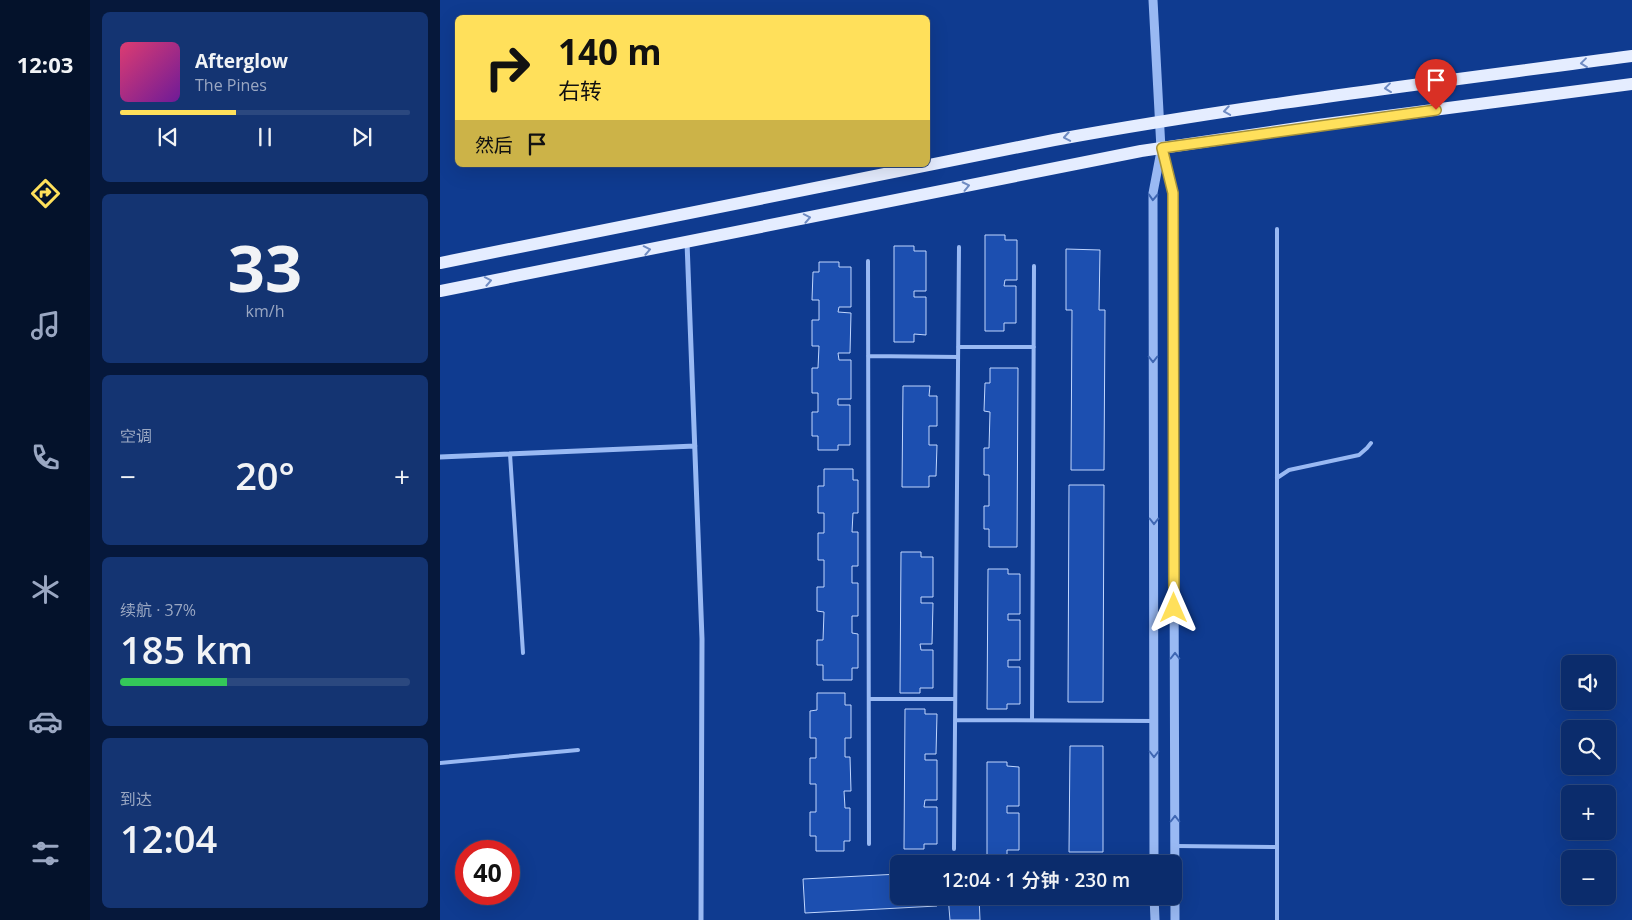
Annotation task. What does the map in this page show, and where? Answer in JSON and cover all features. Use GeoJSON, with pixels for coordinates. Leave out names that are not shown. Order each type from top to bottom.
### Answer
{"type":"FeatureCollection","features":[{"type":"Feature","properties":{"kind":"main road"},"geometry":{"type":"LineString","coordinates":[[930,165],[1159,121],[1632,56]]}},
{"type":"Feature","properties":{"kind":"main road"},"geometry":{"type":"LineString","coordinates":[[440,291],[1059,166],[1162,148],[1318,125],[1632,84]]}},
{"type":"Feature","properties":{"kind":"main road"},"geometry":{"type":"LineString","coordinates":[[440,263],[919,167]]}},
{"type":"Feature","properties":{"kind":"street"},"geometry":{"type":"LineString","coordinates":[[1153,0],[1159,121],[1162,148],[1173,193],[1175,920]]}},
{"type":"Feature","properties":{"kind":"street"},"geometry":{"type":"LineString","coordinates":[[1154,855],[1153,193],[1162,148]]}},
{"type":"Feature","properties":{"kind":"street"},"geometry":{"type":"LineString","coordinates":[[687,242],[702,639],[701,920]]}},
{"type":"Feature","properties":{"kind":"street"},"geometry":{"type":"LineString","coordinates":[[440,457],[695,446]]}},
{"type":"Feature","properties":{"kind":"street"},"geometry":{"type":"LineString","coordinates":[[1154,905],[1154,920]]}},
{"type":"Feature","properties":{"kind":"lane"},"geometry":{"type":"LineString","coordinates":[[1277,229],[1277,920]]}},
{"type":"Feature","properties":{"kind":"lane"},"geometry":{"type":"LineString","coordinates":[[954,849],[959,247]]}},
{"type":"Feature","properties":{"kind":"lane"},"geometry":{"type":"LineString","coordinates":[[868,262],[869,844]]}},
{"type":"Feature","properties":{"kind":"lane"},"geometry":{"type":"LineString","coordinates":[[1032,720],[1034,266]]}},
{"type":"Feature","properties":{"kind":"lane"},"geometry":{"type":"LineString","coordinates":[[958,347],[1034,348]]}},
{"type":"Feature","properties":{"kind":"lane"},"geometry":{"type":"LineString","coordinates":[[868,356],[958,357]]}},
{"type":"Feature","properties":{"kind":"lane"},"geometry":{"type":"LineString","coordinates":[[1277,478],[1288,470],[1359,455],[1371,443]]}},
{"type":"Feature","properties":{"kind":"lane"},"geometry":{"type":"LineString","coordinates":[[510,454],[523,653]]}},
{"type":"Feature","properties":{"kind":"lane"},"geometry":{"type":"LineString","coordinates":[[869,699],[955,699]]}},
{"type":"Feature","properties":{"kind":"lane"},"geometry":{"type":"LineString","coordinates":[[955,720],[1154,721]]}},
{"type":"Feature","properties":{"kind":"lane"},"geometry":{"type":"LineString","coordinates":[[440,763],[578,750]]}},
{"type":"Feature","properties":{"kind":"lane"},"geometry":{"type":"LineString","coordinates":[[1175,846],[1277,847]]}},
{"type":"Feature","properties":{"kind":"building"},"geometry":{"type":"Polygon","coordinates":[[[985,235],[1005,235],[1005,240],[1017,240],[1017,280],[1005,280],[1004,286],[1016,286],[1016,323],[1004,323],[1004,331],[985,331],[985,235]]]}},
{"type":"Feature","properties":{"kind":"building"},"geometry":{"type":"Polygon","coordinates":[[[894,246],[914,246],[914,251],[926,251],[926,291],[914,291],[914,297],[926,297],[926,335],[914,334],[914,342],[894,342],[894,246]]]}},
{"type":"Feature","properties":{"kind":"building"},"geometry":{"type":"Polygon","coordinates":[[[1066,249],[1100,250],[1099,310],[1105,310],[1104,470],[1071,470],[1072,310],[1066,310],[1066,249]]]}},
{"type":"Feature","properties":{"kind":"building"},"geometry":{"type":"Polygon","coordinates":[[[819,262],[839,262],[839,267],[851,267],[851,307],[839,307],[838,312],[851,313],[850,353],[838,353],[839,360],[851,360],[851,399],[838,399],[838,405],[850,405],[850,445],[838,445],[838,450],[818,450],[818,436],[812,436],[812,412],[818,412],[818,393],[812,393],[812,368],[818,368],[819,346],[812,346],[812,320],[819,320],[819,300],[812,300],[813,272],[819,272],[819,262]]]}},
{"type":"Feature","properties":{"kind":"building"},"geometry":{"type":"Polygon","coordinates":[[[990,368],[1018,368],[1017,547],[989,547],[989,529],[984,529],[984,506],[989,506],[989,475],[984,475],[984,448],[989,448],[990,412],[984,411],[985,383],[990,383],[990,368]]]}},
{"type":"Feature","properties":{"kind":"building"},"geometry":{"type":"Polygon","coordinates":[[[903,386],[930,386],[929,396],[937,396],[937,426],[929,426],[929,445],[937,445],[936,476],[929,476],[929,487],[902,487],[903,386]]]}},
{"type":"Feature","properties":{"kind":"building"},"geometry":{"type":"Polygon","coordinates":[[[824,469],[853,469],[853,480],[858,480],[858,513],[853,513],[852,532],[858,532],[858,566],[852,566],[852,583],[858,583],[858,616],[852,616],[852,633],[858,634],[858,668],[852,668],[852,680],[823,680],[823,665],[817,665],[817,640],[823,640],[824,612],[817,611],[817,587],[824,587],[824,560],[818,560],[818,533],[824,533],[824,513],[818,513],[818,486],[824,486],[824,469]]]}},
{"type":"Feature","properties":{"kind":"building"},"geometry":{"type":"Polygon","coordinates":[[[1069,485],[1104,485],[1103,702],[1068,702],[1069,485]]]}},
{"type":"Feature","properties":{"kind":"building"},"geometry":{"type":"Polygon","coordinates":[[[901,552],[921,552],[921,557],[933,557],[933,597],[921,597],[921,603],[933,603],[932,644],[920,644],[921,650],[933,650],[933,688],[920,688],[920,693],[900,693],[901,552]]]}},
{"type":"Feature","properties":{"kind":"building"},"geometry":{"type":"Polygon","coordinates":[[[988,569],[1008,569],[1008,574],[1020,574],[1020,614],[1008,614],[1008,620],[1020,620],[1020,660],[1008,660],[1008,667],[1020,667],[1020,704],[1007,704],[1007,709],[987,709],[988,569]]]}},
{"type":"Feature","properties":{"kind":"building"},"geometry":{"type":"Polygon","coordinates":[[[817,693],[845,693],[845,705],[851,705],[851,738],[845,738],[845,757],[850,757],[851,791],[844,791],[845,808],[850,808],[850,841],[844,841],[844,851],[816,851],[816,836],[810,836],[810,812],[816,812],[816,784],[810,784],[810,758],[816,758],[816,738],[810,738],[810,711],[817,710],[817,693]]]}},
{"type":"Feature","properties":{"kind":"building"},"geometry":{"type":"Polygon","coordinates":[[[905,709],[925,709],[925,714],[937,714],[936,754],[925,754],[925,760],[937,760],[937,800],[925,800],[924,807],[937,807],[937,844],[924,844],[924,849],[904,849],[905,709]]]}},
{"type":"Feature","properties":{"kind":"building"},"geometry":{"type":"Polygon","coordinates":[[[1070,746],[1103,746],[1103,852],[1069,852],[1070,746]]]}},
{"type":"Feature","properties":{"kind":"building"},"geometry":{"type":"Polygon","coordinates":[[[987,762],[1007,762],[1007,766],[1019,767],[1019,806],[1007,806],[1007,813],[1019,813],[1019,850],[1007,850],[1007,855],[987,855],[987,762]]]}},
{"type":"Feature","properties":{"kind":"building"},"geometry":{"type":"Polygon","coordinates":[[[890,874],[890,905],[937,906],[805,913],[803,879],[890,874]]]}},
{"type":"Feature","properties":{"kind":"building"},"geometry":{"type":"Polygon","coordinates":[[[949,905],[979,905],[980,920],[950,920],[949,905]]]}},
{"type":"Feature","properties":{"kind":"route"},"geometry":{"type":"LineString","coordinates":[[1174,608],[1173,193],[1162,148],[1436,110]]}}]}
